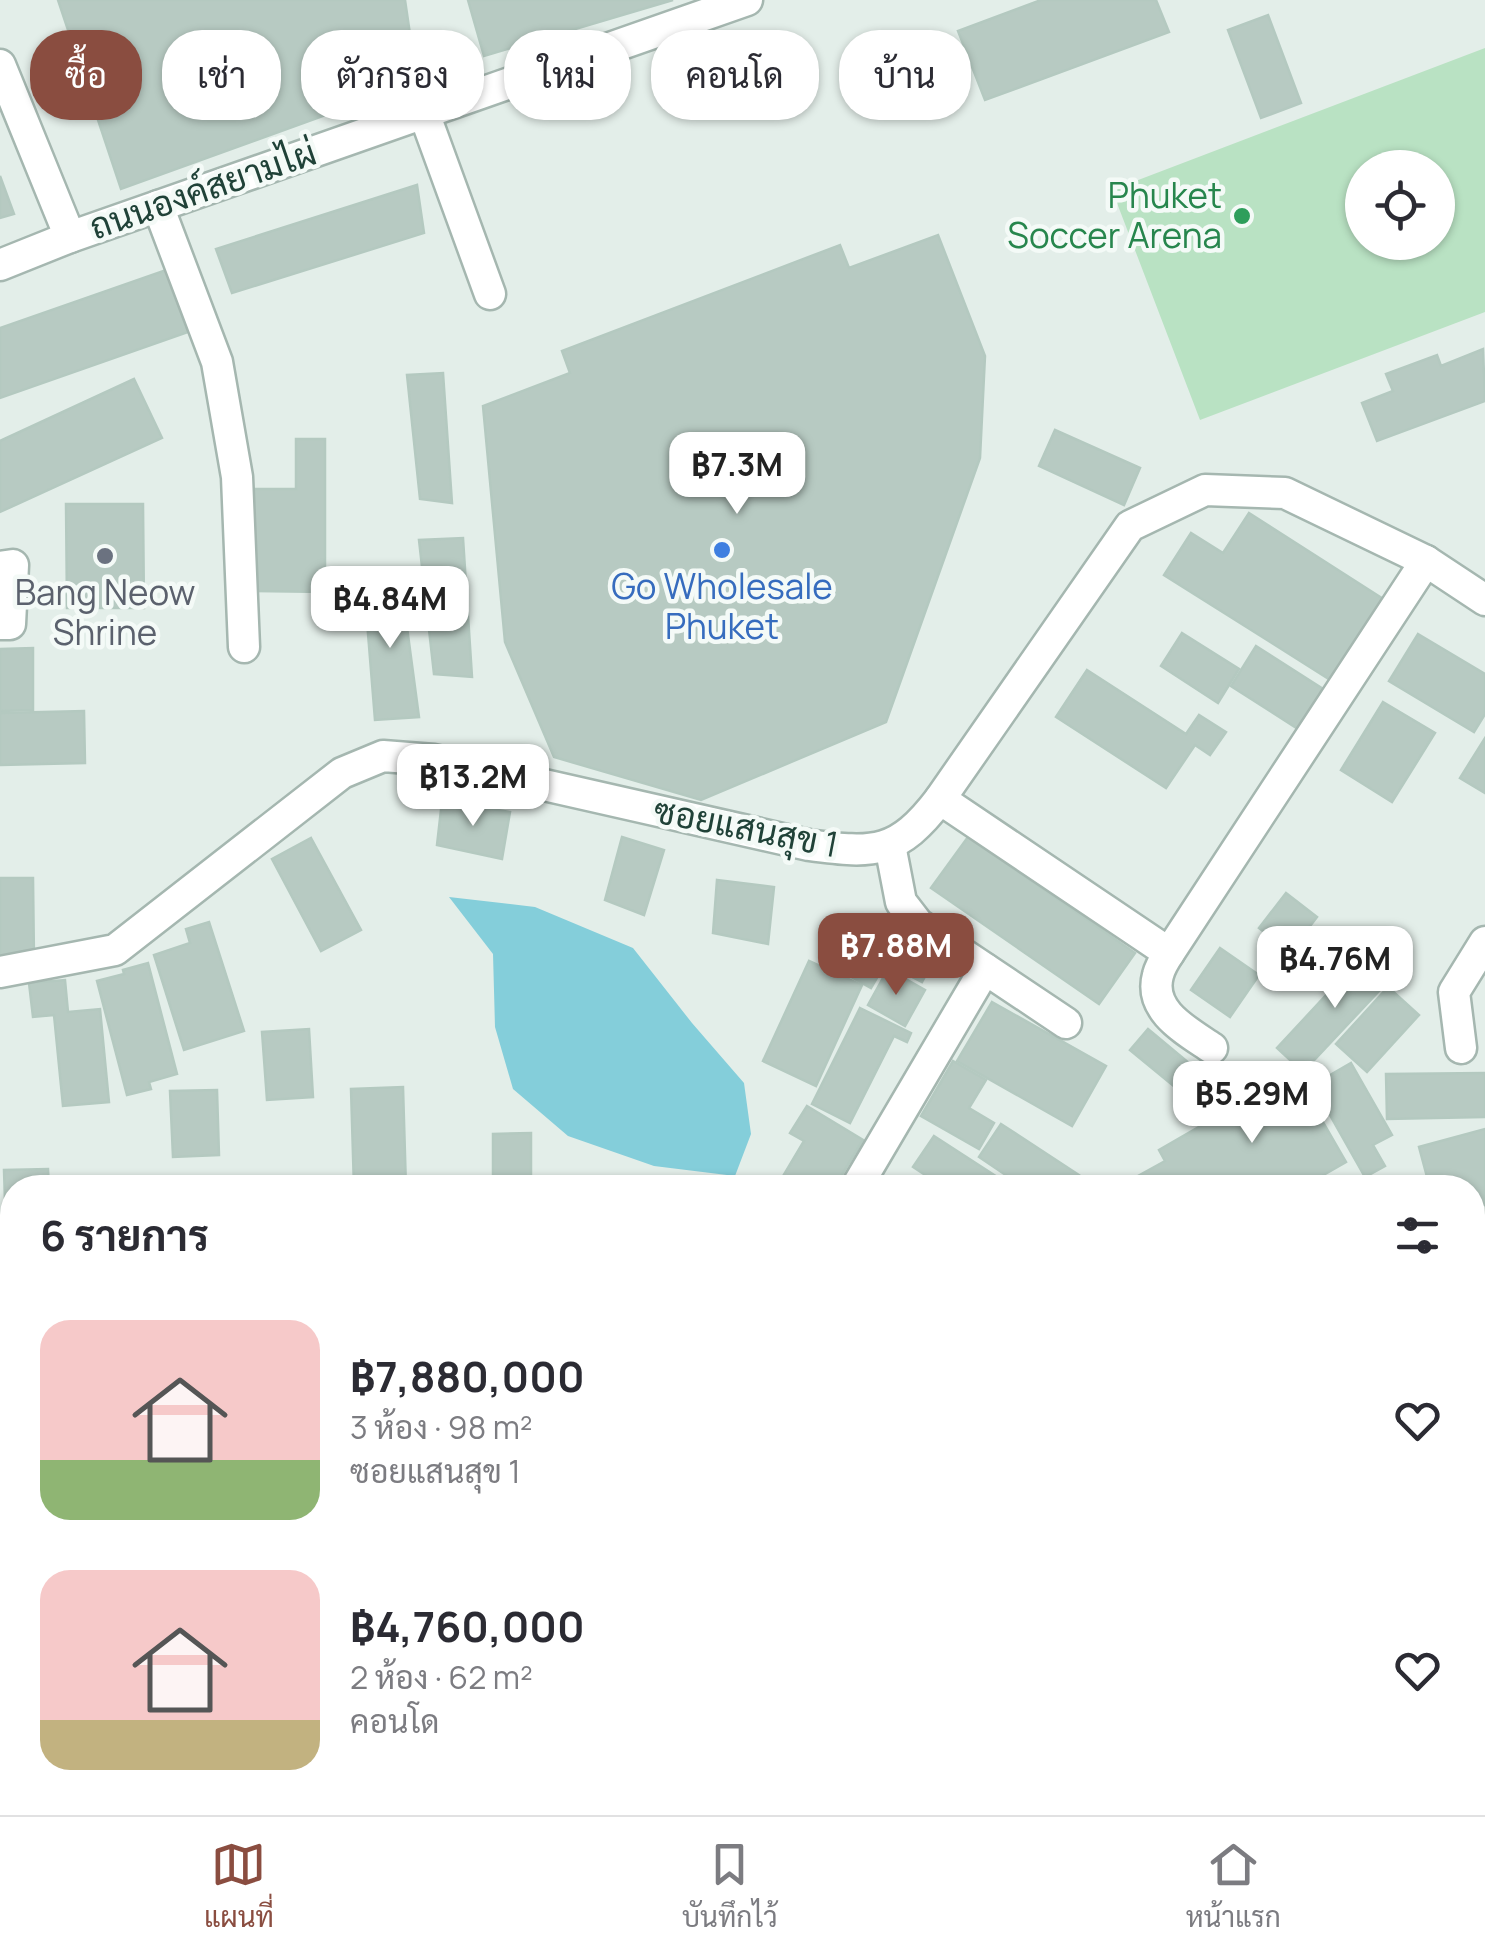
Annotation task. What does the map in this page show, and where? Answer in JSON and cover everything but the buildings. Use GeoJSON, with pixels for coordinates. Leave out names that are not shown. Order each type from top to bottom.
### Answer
{"type":"FeatureCollection","features":[{"type":"Feature","properties":{"kind":"street","name":"ถนนองค์สยามไผ่"},"geometry":{"type":"LineString","coordinates":[[484,92],[746,0]]}},
{"type":"Feature","properties":{"kind":"street"},"geometry":{"type":"LineString","coordinates":[[0,65],[70,237]]}},
{"type":"Feature","properties":{"kind":"street","name":"ถนนองค์สยามไผ่"},"geometry":{"type":"LineString","coordinates":[[0,265],[404,120]]}},
{"type":"Feature","properties":{"kind":"street"},"geometry":{"type":"LineString","coordinates":[[427,120],[490,294]]}},
{"type":"Feature","properties":{"kind":"street"},"geometry":{"type":"LineString","coordinates":[[158,206],[217,362],[237,477],[244,647]]}},
{"type":"Feature","properties":{"kind":"street","name":"ซอยแสนสุข 1"},"geometry":{"type":"LineString","coordinates":[[0,972],[114,950],[342,772],[383,756],[434,760],[810,845],[850,851],[890,845],[918,827],[940,799],[1130,526],[1204,490],[1285,493],[1426,561],[1485,600]]}},
{"type":"Feature","properties":{"kind":"street"},"geometry":{"type":"LineString","coordinates":[[1212,1048],[1170,1018],[1159,1000],[1157,977],[1168,952],[1426,561]]}},
{"type":"Feature","properties":{"kind":"street"},"geometry":{"type":"LineString","coordinates":[[0,566],[13,565],[10,624],[0,624]]}},
{"type":"Feature","properties":{"kind":"street"},"geometry":{"type":"LineString","coordinates":[[940,799],[1168,952]]}},
{"type":"Feature","properties":{"kind":"street"},"geometry":{"type":"LineString","coordinates":[[890,845],[902,902],[918,924],[1066,1023]]}},
{"type":"Feature","properties":{"kind":"street"},"geometry":{"type":"LineString","coordinates":[[1462,1048],[1454,992],[1485,942]]}},
{"type":"Feature","properties":{"kind":"street"},"geometry":{"type":"LineString","coordinates":[[864,1175],[985,969]]}},
{"type":"Feature","properties":{"kind":"green space","name":"Phuket Soccer Arena"},"geometry":{"type":"Polygon","coordinates":[[[1485,48],[1485,312],[1200,420],[1112,190],[1485,48]]]}},
{"type":"Feature","properties":{"kind":"water"},"geometry":{"type":"Polygon","coordinates":[[[449,897],[535,907],[633,948],[744,1083],[751,1134],[735,1175],[654,1166],[568,1136],[513,1089],[495,1027],[493,954],[449,897]]]}},
{"type":"Feature","properties":{"kind":"place","name":"Phuket Soccer Arena"},"geometry":{"type":"Point","coordinates":[1242,216]}},
{"type":"Feature","properties":{"kind":"place","name":"Go Wholesale Phuket"},"geometry":{"type":"Point","coordinates":[722,550]}},
{"type":"Feature","properties":{"kind":"place","name":"Bang Neow Shrine"},"geometry":{"type":"Point","coordinates":[105,556]}}]}
